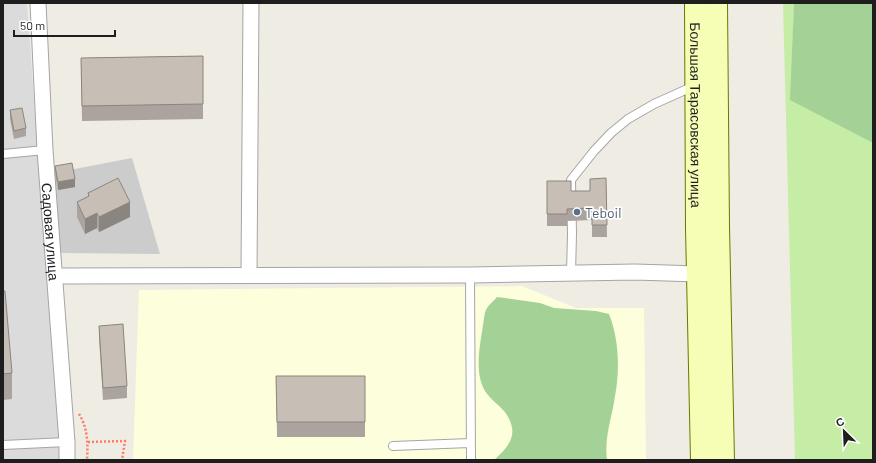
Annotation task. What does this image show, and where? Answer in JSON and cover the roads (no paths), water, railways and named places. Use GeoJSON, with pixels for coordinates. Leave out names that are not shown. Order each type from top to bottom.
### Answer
{"type":"FeatureCollection","features":[{"type":"Feature","properties":{"kind":"street","name":"Садовая улица"},"geometry":{"type":"LineString","coordinates":[[38,3],[45,150],[67,442],[67,460]]}},
{"type":"Feature","properties":{"kind":"street"},"geometry":{"type":"LineString","coordinates":[[249,274],[251,3]]}},
{"type":"Feature","properties":{"kind":"street","name":"Большая Тарасовская улица"},"geometry":{"type":"LineString","coordinates":[[696,3],[697,85],[708,228]]}},
{"type":"Feature","properties":{"kind":"street","name":"Большая Тарасовская улица"},"geometry":{"type":"LineString","coordinates":[[708,228],[716,3]]}},
{"type":"Feature","properties":{"kind":"street"},"geometry":{"type":"LineString","coordinates":[[702,460],[698,274],[708,228]]}},
{"type":"Feature","properties":{"kind":"street"},"geometry":{"type":"LineString","coordinates":[[708,228],[723,460]]}},
{"type":"Feature","properties":{"kind":"street"},"geometry":{"type":"LineString","coordinates":[[55,276],[249,274],[470,275],[635,272],[698,274]]}},
{"type":"Feature","properties":{"kind":"lane"},"geometry":{"type":"LineString","coordinates":[[571,273],[571,180],[607,137],[628,119],[654,104],[697,85]]}},
{"type":"Feature","properties":{"kind":"lane"},"geometry":{"type":"LineString","coordinates":[[3,154],[45,150]]}},
{"type":"Feature","properties":{"kind":"lane"},"geometry":{"type":"LineString","coordinates":[[470,275],[471,460]]}},
{"type":"Feature","properties":{"kind":"lane"},"geometry":{"type":"LineString","coordinates":[[3,445],[67,442]]}},
{"type":"Feature","properties":{"kind":"lane"},"geometry":{"type":"LineString","coordinates":[[392,446],[470,443]]}},
{"type":"Feature","properties":{"kind":"place","name":"Teboil"},"geometry":{"type":"Point","coordinates":[577,212]}}]}
